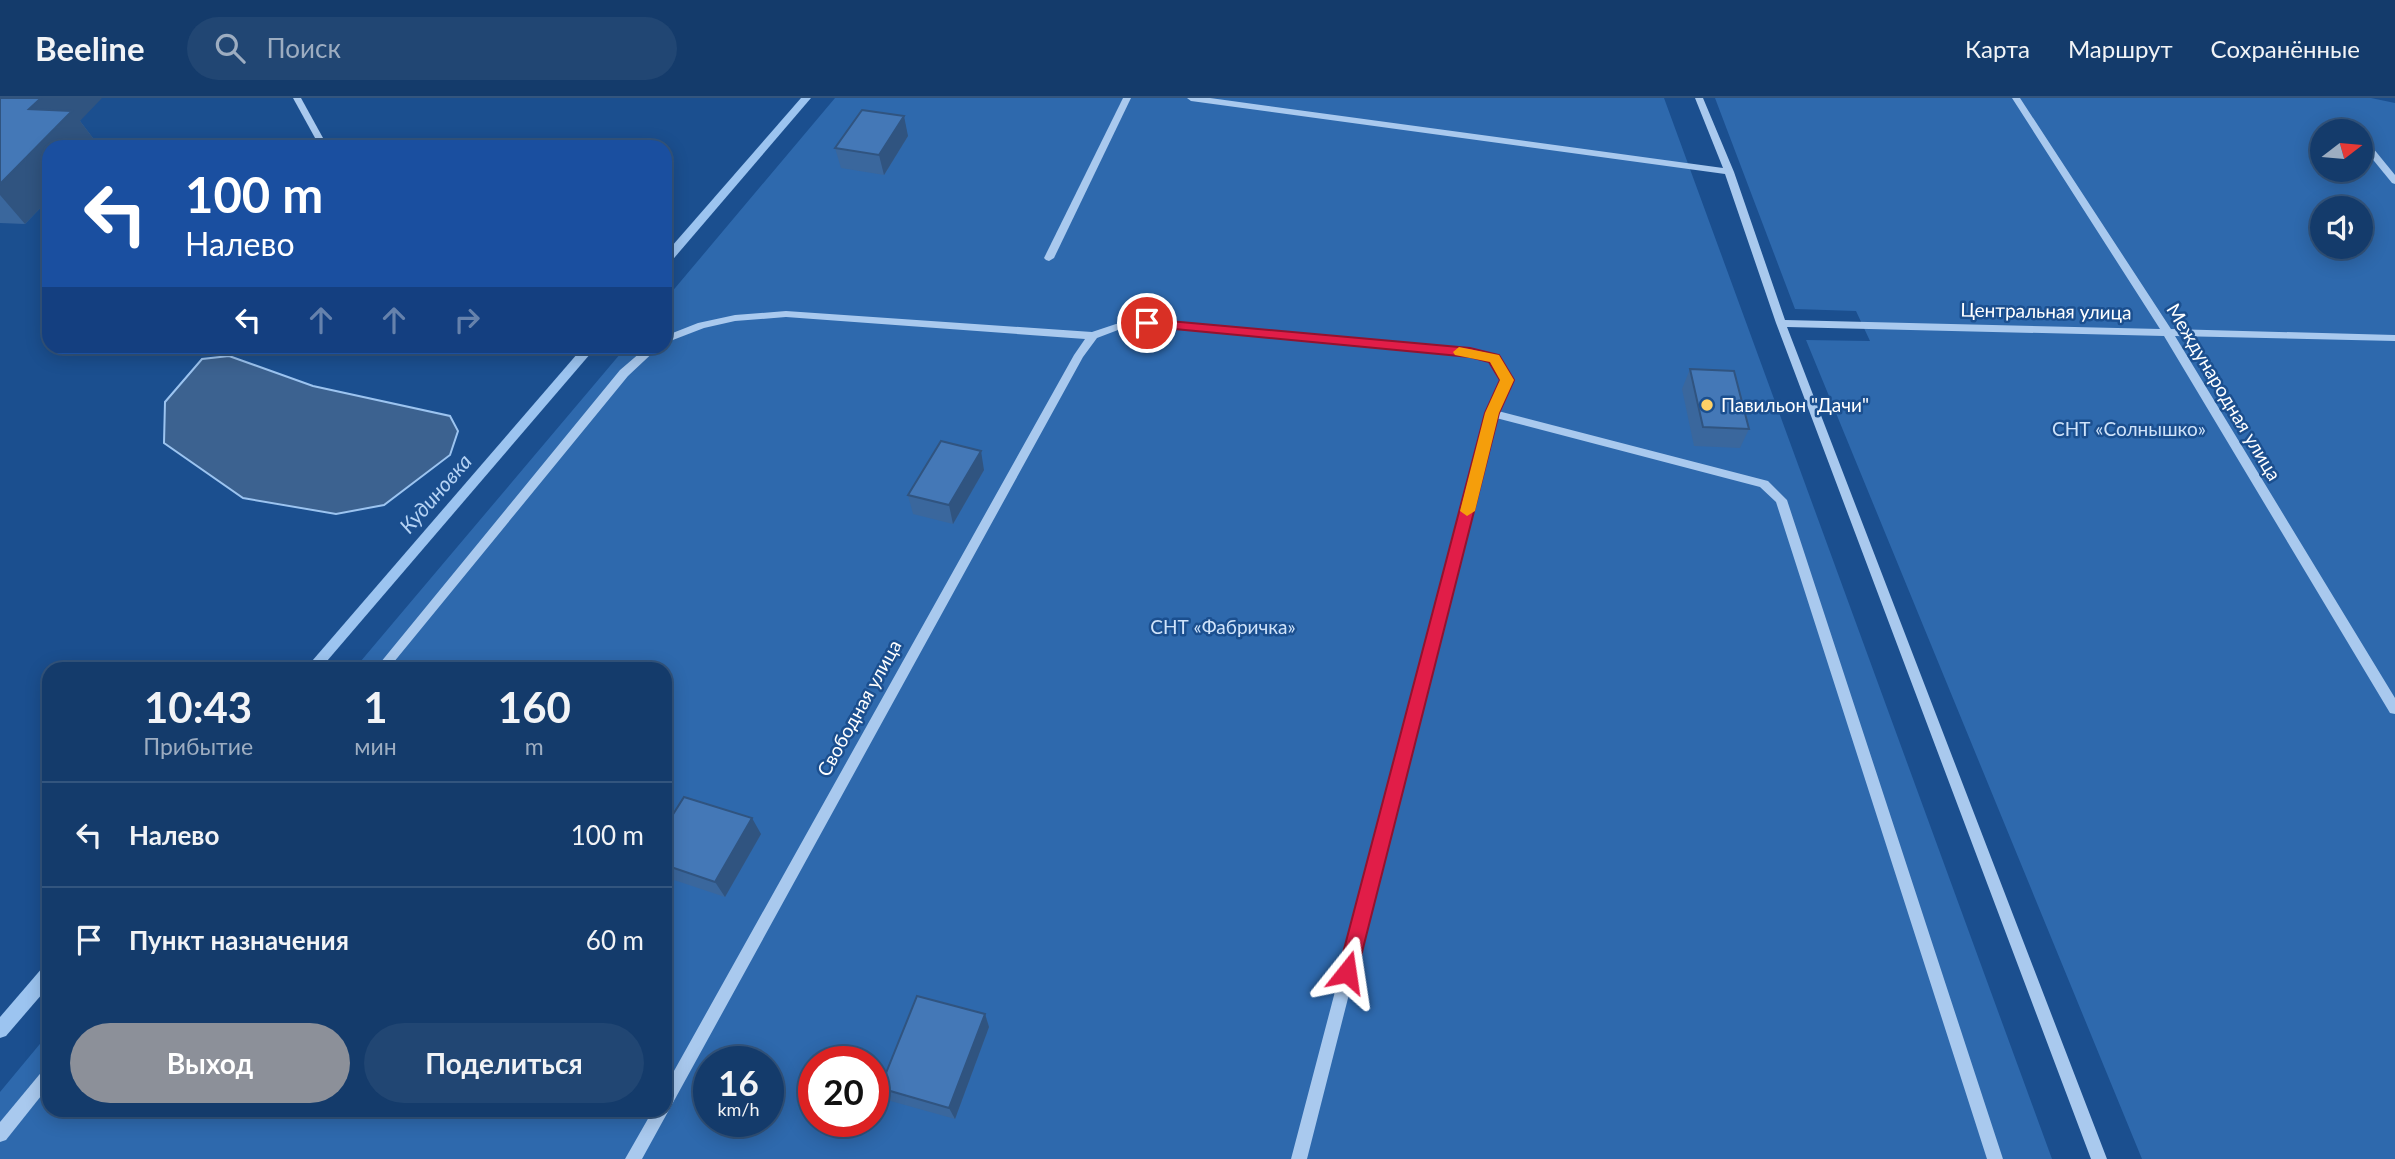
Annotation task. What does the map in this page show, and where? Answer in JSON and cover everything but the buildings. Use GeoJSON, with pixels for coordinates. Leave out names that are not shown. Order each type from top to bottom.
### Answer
{"type":"FeatureCollection","features":[{"type":"Feature","properties":{"kind":"street"},"geometry":{"type":"LineString","coordinates":[[297,98],[320,140]]}},
{"type":"Feature","properties":{"kind":"street"},"geometry":{"type":"LineString","coordinates":[[1049,258],[1128,98]]}},
{"type":"Feature","properties":{"kind":"street"},"geometry":{"type":"LineString","coordinates":[[1191,98],[1729,172]]}},
{"type":"Feature","properties":{"kind":"street"},"geometry":{"type":"LineString","coordinates":[[1699,98],[1729,172],[1781,323],[2099,1159]]}},
{"type":"Feature","properties":{"kind":"street","name":"Международная улица"},"geometry":{"type":"LineString","coordinates":[[2016,98],[2166,331],[2395,709]]}},
{"type":"Feature","properties":{"kind":"street"},"geometry":{"type":"LineString","coordinates":[[2373,154],[2395,181]]}},
{"type":"Feature","properties":{"kind":"street"},"geometry":{"type":"LineString","coordinates":[[672,337],[702,325],[736,318],[786,314],[1093,336],[1116,327],[1147,323],[1470,352],[1494,358],[1507,380],[1492,413],[1299,1159]]}},
{"type":"Feature","properties":{"kind":"street","name":"Центральная улица"},"geometry":{"type":"LineString","coordinates":[[1781,323],[2395,338]]}},
{"type":"Feature","properties":{"kind":"street","name":"Свободная улица"},"geometry":{"type":"LineString","coordinates":[[672,1089],[1079,355],[1093,336]]}},
{"type":"Feature","properties":{"kind":"street"},"geometry":{"type":"LineString","coordinates":[[387,662],[624,373],[646,354]]}},
{"type":"Feature","properties":{"kind":"street"},"geometry":{"type":"LineString","coordinates":[[1492,413],[1764,484],[1781,500],[1995,1159]]}},
{"type":"Feature","properties":{"kind":"street"},"geometry":{"type":"LineString","coordinates":[[0,1134],[42,1083]]}},
{"type":"Feature","properties":{"kind":"street"},"geometry":{"type":"LineString","coordinates":[[633,1159],[657,1117]]}},
{"type":"Feature","properties":{"kind":"green space","name":"СНТ «Фабричка»"},"geometry":{"type":"Polygon","coordinates":[[[835,98],[1664,98],[2052,1159],[0,1159],[0,1092],[42,1041],[42,1117],[672,1117],[672,662],[360,662],[620,354],[672,354],[672,292],[835,98]]]}},
{"type":"Feature","properties":{"kind":"green space","name":"СНТ «Солнышко»"},"geometry":{"type":"Polygon","coordinates":[[[1715,98],[2371,98],[2395,103],[2395,1159],[2142,1159],[1806,340],[1870,341],[1856,311],[1795,309],[1715,98]]]}},
{"type":"Feature","properties":{"kind":"shaded area"},"geometry":{"type":"Polygon","coordinates":[[[229,356],[313,386],[450,416],[458,431],[450,455],[384,505],[336,514],[243,498],[164,443],[165,402],[202,359],[229,356]]]}},
{"type":"Feature","properties":{"kind":"waterway","name":"Кудиновка"},"geometry":{"type":"LineString","coordinates":[[672,253],[806,98]]}},
{"type":"Feature","properties":{"kind":"waterway","name":"Кудиновка"},"geometry":{"type":"LineString","coordinates":[[318,662],[584,354]]}},
{"type":"Feature","properties":{"kind":"waterway","name":"Кудиновка"},"geometry":{"type":"LineString","coordinates":[[0,1030],[42,981]]}},
{"type":"Feature","properties":{"kind":"slow traffic"},"geometry":{"type":"LineString","coordinates":[[1459,352],[1494,358],[1507,380],[1492,413],[1467,511]]}},
{"type":"Feature","properties":{"kind":"place","name":"Павильон \"Дачи\""},"geometry":{"type":"Point","coordinates":[1707,405]}},
{"type":"Feature","properties":{"kind":"route"},"geometry":{"type":"LineString","coordinates":[[1147,323],[1470,352],[1494,358],[1507,380],[1492,413],[1347,972]]}}]}
